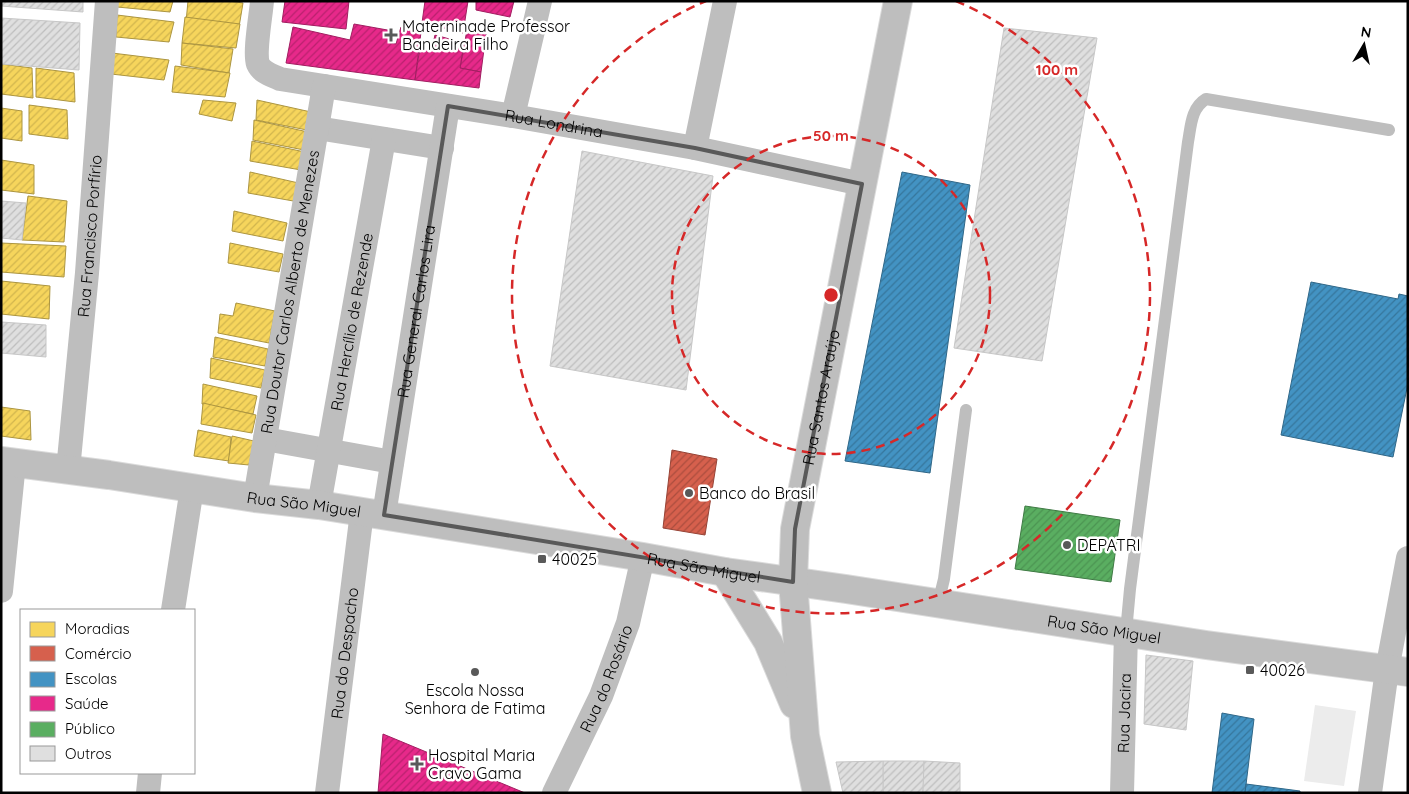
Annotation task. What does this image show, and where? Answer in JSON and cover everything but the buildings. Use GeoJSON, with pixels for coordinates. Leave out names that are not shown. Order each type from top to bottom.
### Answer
{"type":"FeatureCollection","features":[{"type":"Feature","properties":{"kind":"main road","name":"Rua Santos Araújo"},"geometry":{"type":"LineString","coordinates":[[805,736],[793,582],[795,529],[898,1]]}},
{"type":"Feature","properties":{"kind":"main road","name":"Rua São Miguel"},"geometry":{"type":"LineString","coordinates":[[8,462],[255,498],[319,505],[725,572],[1215,646],[1397,671]]}},
{"type":"Feature","properties":{"kind":"main road"},"geometry":{"type":"LineString","coordinates":[[725,572],[768,642],[787,684],[805,736],[816,793]]}},
{"type":"Feature","properties":{"kind":"street","name":"Rua Francisco Porfírio"},"geometry":{"type":"LineString","coordinates":[[68,470],[87,273],[107,1]]}},
{"type":"Feature","properties":{"kind":"street","name":"Rua Londrina"},"geometry":{"type":"LineString","coordinates":[[262,1],[257,52],[258,64],[266,73],[280,79],[514,116],[695,148],[862,184]]}},
{"type":"Feature","properties":{"kind":"street"},"geometry":{"type":"LineString","coordinates":[[514,116],[540,1]]}},
{"type":"Feature","properties":{"kind":"street"},"geometry":{"type":"LineString","coordinates":[[695,148],[725,1]]}},
{"type":"Feature","properties":{"kind":"street","name":"Rua Doutor Carlos Alberto de Menezes"},"geometry":{"type":"LineString","coordinates":[[255,498],[324,86]]}},
{"type":"Feature","properties":{"kind":"street","name":"Rua General Carlos Lira"},"geometry":{"type":"LineString","coordinates":[[373,514],[392,462],[448,106]]}},
{"type":"Feature","properties":{"kind":"street"},"geometry":{"type":"LineString","coordinates":[[317,128],[442,148]]}},
{"type":"Feature","properties":{"kind":"street","name":"Rua Hercílio de Rezende"},"geometry":{"type":"LineString","coordinates":[[319,505],[384,139]]}},
{"type":"Feature","properties":{"kind":"street"},"geometry":{"type":"LineString","coordinates":[[265,439],[392,462]]}},
{"type":"Feature","properties":{"kind":"street"},"geometry":{"type":"LineString","coordinates":[[1,591],[8,462]]}},
{"type":"Feature","properties":{"kind":"street"},"geometry":{"type":"LineString","coordinates":[[173,609],[192,488]]}},
{"type":"Feature","properties":{"kind":"street","name":"Rua do Despacho"},"geometry":{"type":"LineString","coordinates":[[327,793],[373,514]]}},
{"type":"Feature","properties":{"kind":"street","name":"Rua do Rosário"},"geometry":{"type":"LineString","coordinates":[[554,793],[601,696],[628,622],[643,557]]}},
{"type":"Feature","properties":{"kind":"street"},"geometry":{"type":"LineString","coordinates":[[1370,793],[1397,671],[1408,558]]}},
{"type":"Feature","properties":{"kind":"street","name":"Rua Jacira"},"geometry":{"type":"LineString","coordinates":[[1122,793],[1126,632]]}},
{"type":"Feature","properties":{"kind":"street"},"geometry":{"type":"LineString","coordinates":[[148,793],[150,774]]}},
{"type":"Feature","properties":{"kind":"lane"},"geometry":{"type":"LineString","coordinates":[[1126,632],[1179,210],[1194,110],[1198,103],[1206,99],[1389,130]]}},
{"type":"Feature","properties":{"kind":"lane"},"geometry":{"type":"LineString","coordinates":[[938,604],[944,579],[966,410]]}},
{"type":"Feature","properties":{"kind":"highlighted area"},"geometry":{"type":"Polygon","coordinates":[[[448,106],[695,148],[862,184],[795,529],[793,582],[384,515],[448,106]]]}},
{"type":"Feature","properties":{"kind":"shaded area"},"geometry":{"type":"Polygon","coordinates":[[[1315,705],[1356,711],[1344,786],[1304,781],[1315,705]]]}},
{"type":"Feature","properties":{"kind":"place","name":"Materninade Professor Bandeira Filho"},"geometry":{"type":"Point","coordinates":[391,35]}},
{"type":"Feature","properties":{"kind":"place","name":"Banco do Brasil"},"geometry":{"type":"Point","coordinates":[689,493]}},
{"type":"Feature","properties":{"kind":"place","name":"DEPATRI"},"geometry":{"type":"Point","coordinates":[1067,545]}},
{"type":"Feature","properties":{"kind":"place","name":"40025"},"geometry":{"type":"Point","coordinates":[542,559]}},
{"type":"Feature","properties":{"kind":"place","name":"40026"},"geometry":{"type":"Point","coordinates":[1250,670]}},
{"type":"Feature","properties":{"kind":"place","name":"Escola Nossa Senhora de Fatima"},"geometry":{"type":"Point","coordinates":[475,672]}},
{"type":"Feature","properties":{"kind":"place","name":"Hospital Maria Cravo Gama"},"geometry":{"type":"Point","coordinates":[417,764]}}]}
